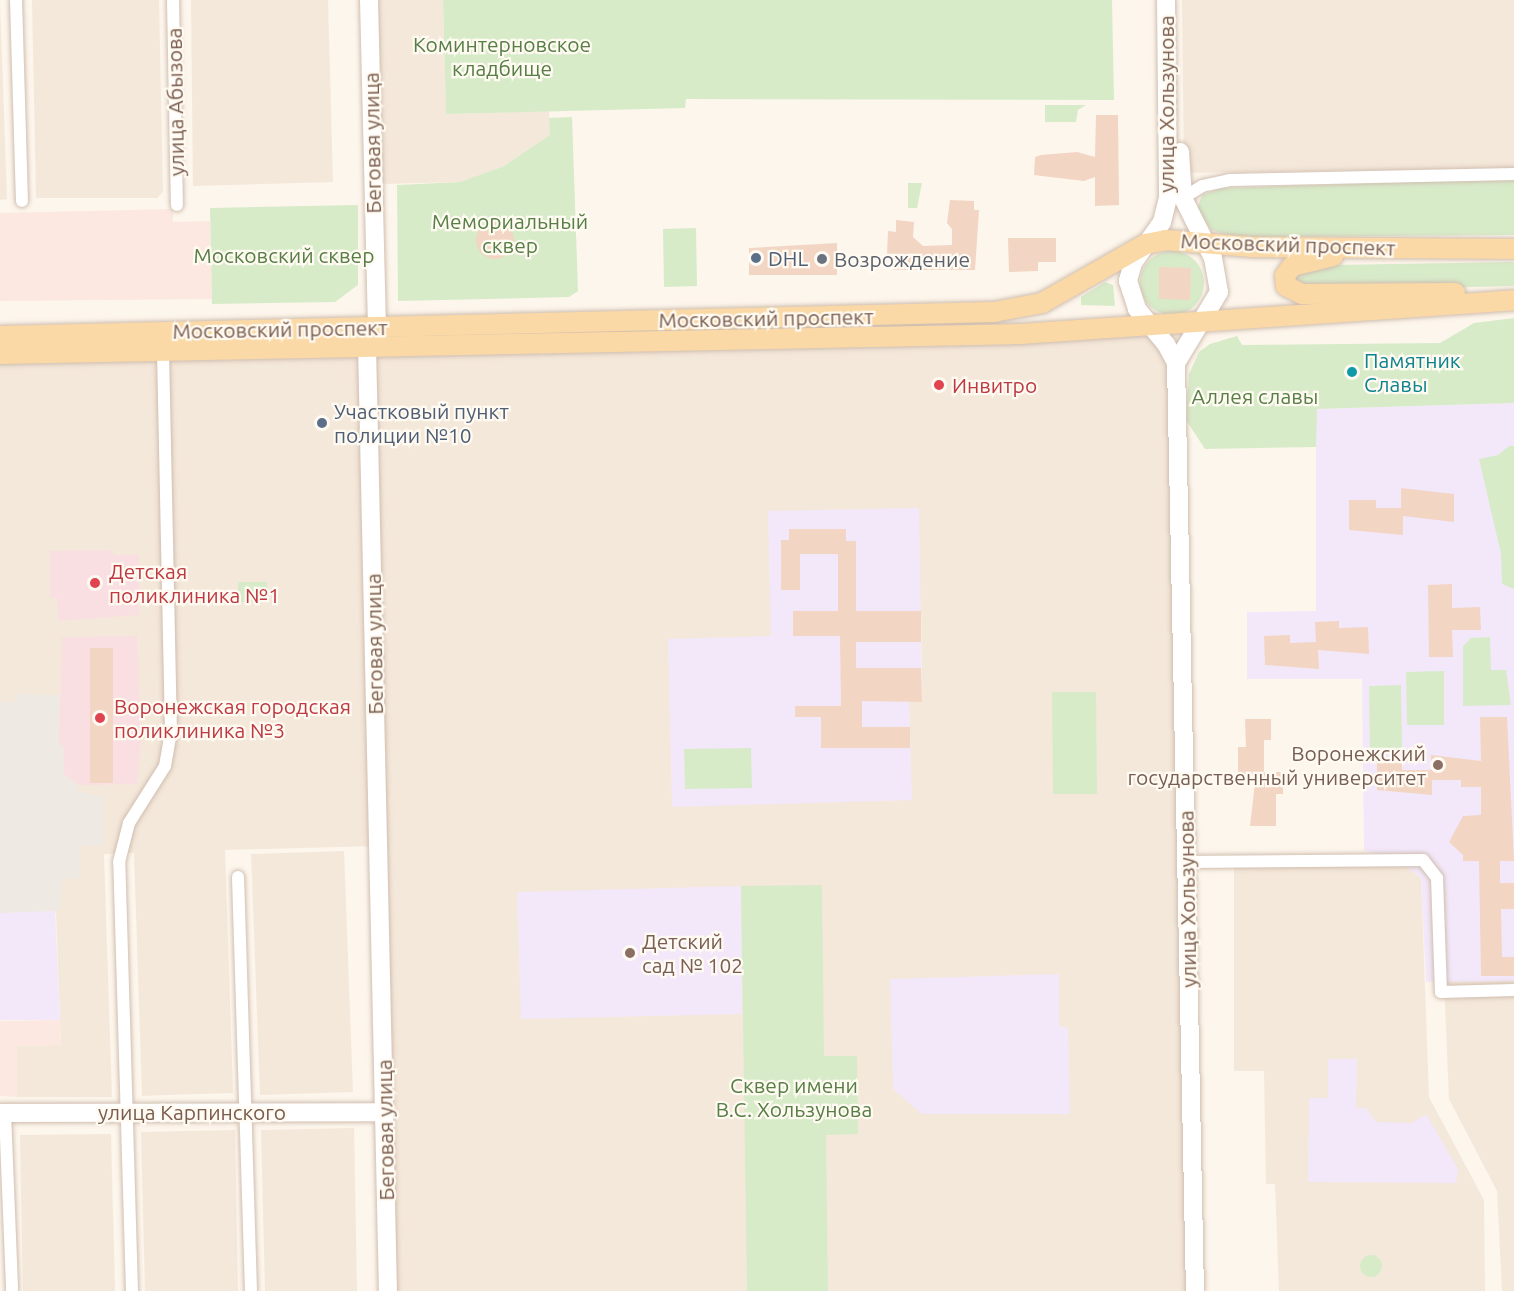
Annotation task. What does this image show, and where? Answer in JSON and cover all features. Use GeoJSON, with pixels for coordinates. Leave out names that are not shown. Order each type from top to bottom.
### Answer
{"type":"FeatureCollection","features":[{"type":"Feature","properties":{"kind":"main road","name":"Московский проспект"},"geometry":{"type":"LineString","coordinates":[[0,336],[1024,309],[1042,303],[1146,244],[1179,239],[1203,242],[1370,248],[1514,249]]}},
{"type":"Feature","properties":{"kind":"main road"},"geometry":{"type":"LineString","coordinates":[[1370,248],[1299,262],[1287,270],[1286,286],[1302,294],[1483,292],[1513,300]]}},
{"type":"Feature","properties":{"kind":"main road","name":"Московский проспект"},"geometry":{"type":"LineString","coordinates":[[0,354],[163,349],[1020,334],[1201,324],[1513,300]]}},
{"type":"Feature","properties":{"kind":"street"},"geometry":{"type":"LineString","coordinates":[[16,0],[22,201]]}},
{"type":"Feature","properties":{"kind":"street","name":"улица Абызова"},"geometry":{"type":"LineString","coordinates":[[173,0],[177,205]]}},
{"type":"Feature","properties":{"kind":"street","name":"Беговая улица"},"geometry":{"type":"LineString","coordinates":[[369,0],[377,326],[367,346],[388,1291]]}},
{"type":"Feature","properties":{"kind":"street","name":"улица Хользунова"},"geometry":{"type":"LineString","coordinates":[[1166,0],[1168,198],[1162,222],[1132,263],[1128,281],[1137,309],[1176,363],[1195,1291]]}},
{"type":"Feature","properties":{"kind":"street","name":"улица Хользунова"},"geometry":{"type":"LineString","coordinates":[[1176,363],[1218,292],[1218,275],[1183,198],[1177,0]]}},
{"type":"Feature","properties":{"kind":"street"},"geometry":{"type":"LineString","coordinates":[[1183,198],[1202,186],[1230,180],[1514,174]]}},
{"type":"Feature","properties":{"kind":"street"},"geometry":{"type":"LineString","coordinates":[[132,1291],[119,862],[129,823],[165,765],[171,733],[163,349]]}},
{"type":"Feature","properties":{"kind":"street"},"geometry":{"type":"LineString","coordinates":[[1186,862],[1423,860],[1437,878],[1441,993],[1514,990]]}},
{"type":"Feature","properties":{"kind":"street"},"geometry":{"type":"LineString","coordinates":[[238,877],[251,1291]]}},
{"type":"Feature","properties":{"kind":"street","name":"улица Карпинского"},"geometry":{"type":"LineString","coordinates":[[2,1113],[384,1112]]}},
{"type":"Feature","properties":{"kind":"street"},"geometry":{"type":"LineString","coordinates":[[2,1113],[12,1291]]}},
{"type":"Feature","properties":{"kind":"shaded area"},"geometry":{"type":"Polygon","coordinates":[[[0,0],[7,199],[0,200],[0,0]]]}},
{"type":"Feature","properties":{"kind":"shaded area"},"geometry":{"type":"Polygon","coordinates":[[[32,0],[159,0],[163,192],[157,198],[36,198],[32,0]]]}},
{"type":"Feature","properties":{"kind":"shaded area"},"geometry":{"type":"Polygon","coordinates":[[[191,0],[328,0],[333,182],[193,186],[191,0]]]}},
{"type":"Feature","properties":{"kind":"shaded area"},"geometry":{"type":"Polygon","coordinates":[[[376,0],[443,0],[446,114],[549,111],[550,135],[504,166],[460,182],[381,184],[376,0]]]}},
{"type":"Feature","properties":{"kind":"shaded area"},"geometry":{"type":"Polygon","coordinates":[[[1182,0],[1514,0],[1514,168],[1184,173],[1182,0]]]}},
{"type":"Feature","properties":{"kind":"shaded area"},"geometry":{"type":"Polygon","coordinates":[[[173,209],[173,222],[210,221],[212,299],[0,301],[0,213],[173,209]]]}},
{"type":"Feature","properties":{"kind":"shaded area"},"geometry":{"type":"Polygon","coordinates":[[[1152,327],[1166,344],[1195,1291],[388,1291],[378,846],[225,850],[233,1093],[142,1096],[134,853],[104,854],[112,1097],[17,1097],[17,1046],[61,1045],[56,913],[0,914],[0,354],[1152,327]],[[921,611],[771,637],[668,640],[910,748],[909,702],[922,701],[921,611]],[[1059,974],[893,1089],[1068,1028],[1059,1027],[1059,974]]]}},
{"type":"Feature","properties":{"kind":"shaded area","name":"Воронежский государственный университет"},"geometry":{"type":"Polygon","coordinates":[[[1514,403],[1514,981],[1426,982],[1421,878],[1402,864],[1364,850],[1362,679],[1247,679],[1247,612],[1316,611],[1316,409],[1514,403]]]}},
{"type":"Feature","properties":{"kind":"shaded area"},"geometry":{"type":"Polygon","coordinates":[[[919,508],[922,702],[909,702],[912,800],[672,807],[668,639],[771,636],[768,511],[919,508]]]}},
{"type":"Feature","properties":{"kind":"shaded area","name":"Детская поликлиника №1"},"geometry":{"type":"Polygon","coordinates":[[[113,550],[114,555],[139,555],[139,615],[58,621],[57,598],[50,598],[50,551],[113,550]]]}},
{"type":"Feature","properties":{"kind":"shaded area","name":"Воронежская городская поликлиника №3"},"geometry":{"type":"Polygon","coordinates":[[[137,636],[141,742],[137,784],[78,785],[64,774],[64,747],[59,743],[62,637],[137,636]]]}},
{"type":"Feature","properties":{"kind":"shaded area"},"geometry":{"type":"Polygon","coordinates":[[[16,694],[59,695],[64,774],[78,781],[77,791],[104,797],[104,845],[80,846],[80,878],[62,879],[60,910],[55,911],[0,913],[0,702],[15,702],[16,694]]]}},
{"type":"Feature","properties":{"kind":"shaded area"},"geometry":{"type":"Polygon","coordinates":[[[344,851],[353,1092],[260,1095],[251,854],[344,851]]]}},
{"type":"Feature","properties":{"kind":"shaded area"},"geometry":{"type":"Polygon","coordinates":[[[1402,864],[1421,878],[1429,1097],[1484,1200],[1485,1291],[1279,1291],[1275,1184],[1266,1184],[1264,1071],[1234,1071],[1234,867],[1402,864]]]}},
{"type":"Feature","properties":{"kind":"shaded area","name":"Детский сад № 102"},"geometry":{"type":"Polygon","coordinates":[[[741,886],[742,1014],[521,1019],[517,892],[741,886]]]}},
{"type":"Feature","properties":{"kind":"shaded area"},"geometry":{"type":"Polygon","coordinates":[[[55,911],[60,1020],[0,1020],[0,913],[55,911]]]}},
{"type":"Feature","properties":{"kind":"shaded area"},"geometry":{"type":"Polygon","coordinates":[[[1059,974],[1059,1027],[1068,1028],[1070,1114],[922,1114],[893,1089],[890,979],[1059,974]]]}},
{"type":"Feature","properties":{"kind":"shaded area"},"geometry":{"type":"Polygon","coordinates":[[[1514,980],[1514,1291],[1502,1291],[1497,1191],[1449,1099],[1444,981],[1514,980]]]}},
{"type":"Feature","properties":{"kind":"shaded area"},"geometry":{"type":"Polygon","coordinates":[[[60,1020],[61,1045],[17,1046],[17,1097],[0,1096],[0,1021],[60,1020]]]}},
{"type":"Feature","properties":{"kind":"shaded area"},"geometry":{"type":"Polygon","coordinates":[[[1328,1059],[1357,1059],[1356,1108],[1366,1108],[1376,1122],[1412,1123],[1426,1114],[1458,1169],[1456,1183],[1308,1182],[1309,1098],[1328,1098],[1328,1059]]]}},
{"type":"Feature","properties":{"kind":"shaded area"},"geometry":{"type":"Polygon","coordinates":[[[354,1128],[357,1291],[265,1291],[261,1130],[354,1128]]]}},
{"type":"Feature","properties":{"kind":"shaded area"},"geometry":{"type":"Polygon","coordinates":[[[235,1130],[238,1291],[145,1291],[141,1132],[235,1130]]]}},
{"type":"Feature","properties":{"kind":"shaded area"},"geometry":{"type":"Polygon","coordinates":[[[111,1134],[115,1291],[23,1291],[20,1135],[111,1134]]]}},
{"type":"Feature","properties":{"kind":"green space","name":"Коминтерновское кладбище"},"geometry":{"type":"Polygon","coordinates":[[[443,0],[1112,0],[1114,100],[686,99],[685,108],[446,114],[443,0]]]}},
{"type":"Feature","properties":{"kind":"green space"},"geometry":{"type":"Polygon","coordinates":[[[1045,105],[1086,105],[1078,110],[1076,122],[1045,122],[1045,105]]]}},
{"type":"Feature","properties":{"kind":"green space","name":"Мемориальный сквер"},"geometry":{"type":"Polygon","coordinates":[[[572,117],[578,291],[569,297],[398,301],[397,185],[460,182],[504,166],[550,135],[549,118],[572,117]]]}},
{"type":"Feature","properties":{"kind":"green space"},"geometry":{"type":"Polygon","coordinates":[[[1514,179],[1514,235],[1234,237],[1211,230],[1197,209],[1202,195],[1222,188],[1514,179]]]}},
{"type":"Feature","properties":{"kind":"green space"},"geometry":{"type":"Polygon","coordinates":[[[908,183],[922,183],[917,208],[908,208],[908,183]]]}},
{"type":"Feature","properties":{"kind":"green space","name":"Московский сквер"},"geometry":{"type":"Polygon","coordinates":[[[358,205],[358,285],[335,302],[212,304],[210,208],[358,205]]]}},
{"type":"Feature","properties":{"kind":"green space"},"geometry":{"type":"Polygon","coordinates":[[[696,228],[697,286],[664,287],[663,229],[696,228]]]}},
{"type":"Feature","properties":{"kind":"green space"},"geometry":{"type":"Polygon","coordinates":[[[1172,251],[1190,256],[1195,260],[1199,265],[1204,283],[1199,301],[1195,306],[1190,310],[1172,315],[1154,310],[1149,306],[1145,301],[1140,283],[1145,265],[1149,260],[1154,256],[1172,251]]]}},
{"type":"Feature","properties":{"kind":"green space"},"geometry":{"type":"Polygon","coordinates":[[[1514,262],[1514,286],[1298,291],[1293,271],[1335,265],[1514,262]]]}},
{"type":"Feature","properties":{"kind":"green space"},"geometry":{"type":"Polygon","coordinates":[[[1105,282],[1113,285],[1115,306],[1081,305],[1081,297],[1105,282]]]}},
{"type":"Feature","properties":{"kind":"green space","name":"Аллея славы"},"geometry":{"type":"Polygon","coordinates":[[[1514,318],[1514,403],[1317,409],[1316,447],[1205,449],[1186,420],[1189,374],[1199,352],[1210,344],[1237,336],[1242,345],[1440,343],[1474,323],[1514,318]]]}},
{"type":"Feature","properties":{"kind":"green space"},"geometry":{"type":"Polygon","coordinates":[[[1509,446],[1514,446],[1514,589],[1502,584],[1501,554],[1479,459],[1498,455],[1509,446]]]}},
{"type":"Feature","properties":{"kind":"green space"},"geometry":{"type":"Polygon","coordinates":[[[238,582],[267,582],[268,601],[238,602],[238,582]]]}},
{"type":"Feature","properties":{"kind":"green space"},"geometry":{"type":"Polygon","coordinates":[[[1490,637],[1491,670],[1506,670],[1511,705],[1463,706],[1463,646],[1471,638],[1490,637]]]}},
{"type":"Feature","properties":{"kind":"green space"},"geometry":{"type":"Polygon","coordinates":[[[1444,671],[1444,725],[1407,725],[1406,672],[1444,671]]]}},
{"type":"Feature","properties":{"kind":"green space"},"geometry":{"type":"Polygon","coordinates":[[[1401,685],[1402,749],[1370,749],[1369,686],[1401,685]]]}},
{"type":"Feature","properties":{"kind":"green space"},"geometry":{"type":"Polygon","coordinates":[[[1052,692],[1096,692],[1097,794],[1053,794],[1052,692]]]}},
{"type":"Feature","properties":{"kind":"green space"},"geometry":{"type":"Polygon","coordinates":[[[751,748],[752,788],[685,789],[684,749],[751,748]]]}},
{"type":"Feature","properties":{"kind":"green space","name":"Сквер имени В.С. Хользунова"},"geometry":{"type":"Polygon","coordinates":[[[822,885],[824,1056],[857,1056],[858,1134],[826,1135],[828,1291],[747,1291],[741,886],[822,885]]]}},
{"type":"Feature","properties":{"kind":"green space"},"geometry":{"type":"Polygon","coordinates":[[[1371,1255],[1379,1258],[1382,1266],[1379,1274],[1371,1277],[1363,1274],[1360,1266],[1363,1258],[1371,1255]]]}},
{"type":"Feature","properties":{"kind":"building"},"geometry":{"type":"Polygon","coordinates":[[[1096,115],[1118,115],[1119,205],[1095,206],[1095,177],[1084,181],[1034,175],[1035,157],[1041,155],[1077,152],[1095,157],[1096,115]]]}},
{"type":"Feature","properties":{"kind":"building"},"geometry":{"type":"Polygon","coordinates":[[[950,200],[974,201],[974,210],[979,210],[975,270],[893,270],[893,256],[887,256],[888,231],[896,232],[896,220],[914,222],[913,237],[923,246],[952,245],[952,229],[947,223],[950,200]]]}},
{"type":"Feature","properties":{"kind":"building"},"geometry":{"type":"Polygon","coordinates":[[[495,221],[502,222],[508,227],[513,233],[513,247],[508,253],[502,258],[495,259],[488,258],[482,253],[477,247],[476,240],[477,233],[482,227],[488,222],[495,221]]]}},
{"type":"Feature","properties":{"kind":"building"},"geometry":{"type":"Polygon","coordinates":[[[1008,238],[1056,238],[1056,262],[1038,262],[1038,271],[1009,272],[1008,238]]]}},
{"type":"Feature","properties":{"kind":"building"},"geometry":{"type":"Polygon","coordinates":[[[837,243],[837,275],[749,275],[749,248],[837,243]]]}},
{"type":"Feature","properties":{"kind":"building"},"geometry":{"type":"Polygon","coordinates":[[[1159,267],[1191,268],[1190,300],[1159,299],[1159,267]]]}},
{"type":"Feature","properties":{"kind":"building"},"geometry":{"type":"Polygon","coordinates":[[[1401,488],[1454,494],[1454,522],[1403,516],[1403,535],[1349,530],[1349,500],[1376,500],[1376,508],[1401,508],[1401,488]]]}},
{"type":"Feature","properties":{"kind":"building"},"geometry":{"type":"Polygon","coordinates":[[[789,529],[846,529],[846,541],[856,541],[856,611],[921,611],[921,642],[856,642],[856,668],[921,668],[922,702],[862,701],[862,727],[910,727],[910,748],[821,748],[821,717],[795,717],[795,706],[841,706],[840,636],[793,636],[793,611],[838,611],[838,554],[800,554],[800,590],[781,590],[781,540],[789,540],[789,529]]]}},
{"type":"Feature","properties":{"kind":"building"},"geometry":{"type":"Polygon","coordinates":[[[1452,584],[1452,608],[1480,607],[1481,630],[1452,630],[1453,657],[1429,657],[1428,585],[1452,584]]]}},
{"type":"Feature","properties":{"kind":"building"},"geometry":{"type":"Polygon","coordinates":[[[1339,621],[1339,628],[1368,627],[1369,654],[1318,650],[1319,669],[1265,665],[1264,636],[1290,635],[1290,643],[1316,642],[1315,622],[1339,621]]]}},
{"type":"Feature","properties":{"kind":"building"},"geometry":{"type":"Polygon","coordinates":[[[90,648],[113,648],[113,783],[90,783],[90,648]]]}},
{"type":"Feature","properties":{"kind":"building"},"geometry":{"type":"Polygon","coordinates":[[[1480,717],[1507,717],[1514,861],[1500,861],[1500,883],[1514,883],[1514,909],[1501,909],[1502,957],[1514,957],[1514,976],[1481,976],[1479,861],[1463,861],[1463,855],[1449,842],[1463,816],[1481,815],[1481,787],[1461,787],[1461,780],[1432,780],[1432,795],[1377,790],[1377,763],[1402,763],[1402,770],[1431,770],[1431,755],[1481,761],[1480,717]]]}},
{"type":"Feature","properties":{"kind":"building"},"geometry":{"type":"Polygon","coordinates":[[[1245,719],[1271,719],[1271,740],[1264,740],[1264,772],[1283,772],[1283,794],[1276,794],[1276,826],[1250,826],[1256,774],[1238,774],[1238,747],[1246,747],[1245,719]]]}},
{"type":"Feature","properties":{"kind":"place","name":"DHL"},"geometry":{"type":"Point","coordinates":[756,258]}},
{"type":"Feature","properties":{"kind":"place","name":"Возрождение"},"geometry":{"type":"Point","coordinates":[822,259]}},
{"type":"Feature","properties":{"kind":"place","name":"Памятник Славы"},"geometry":{"type":"Point","coordinates":[1352,372]}},
{"type":"Feature","properties":{"kind":"place","name":"Инвитро"},"geometry":{"type":"Point","coordinates":[939,385]}},
{"type":"Feature","properties":{"kind":"place","name":"Участковый пункт полиции №10"},"geometry":{"type":"Point","coordinates":[322,423]}},
{"type":"Feature","properties":{"kind":"place","name":"Детская поликлиника №1"},"geometry":{"type":"Point","coordinates":[95,583]}},
{"type":"Feature","properties":{"kind":"place","name":"Воронежская городская поликлиника №3"},"geometry":{"type":"Point","coordinates":[100,718]}},
{"type":"Feature","properties":{"kind":"place","name":"Воронежский государственный университет"},"geometry":{"type":"Point","coordinates":[1438,765]}},
{"type":"Feature","properties":{"kind":"place","name":"Детский сад № 102"},"geometry":{"type":"Point","coordinates":[630,953]}}]}
